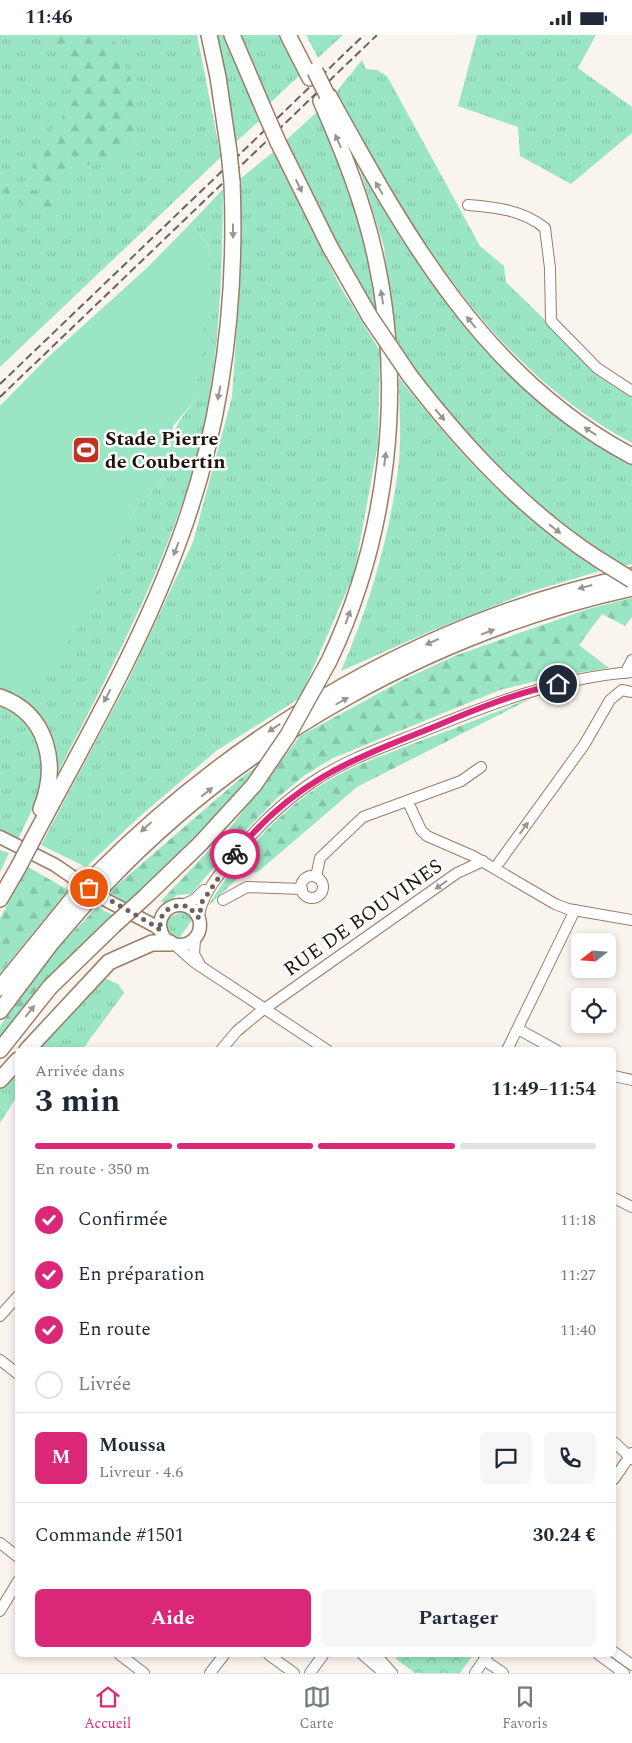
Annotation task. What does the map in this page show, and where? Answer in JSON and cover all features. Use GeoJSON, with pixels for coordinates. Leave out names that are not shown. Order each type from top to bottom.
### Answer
{"type":"FeatureCollection","features":[{"type":"Feature","properties":{"kind":"highway"},"geometry":{"type":"LineString","coordinates":[[3,893],[151,609],[178,544],[197,487],[215,416],[228,330],[233,259],[232,183],[218,77],[209,35]]}},
{"type":"Feature","properties":{"kind":"highway"},"geometry":{"type":"LineString","coordinates":[[232,35],[278,142],[330,247],[370,317],[410,376],[448,424],[496,477],[555,529],[632,580]]}},
{"type":"Feature","properties":{"kind":"highway"},"geometry":{"type":"LineString","coordinates":[[288,35],[313,75]]}},
{"type":"Feature","properties":{"kind":"highway"},"geometry":{"type":"LineString","coordinates":[[0,1049],[50,987],[200,845],[254,785],[288,735],[329,661],[346,622],[371,543],[386,452],[389,377],[386,320],[374,254],[347,162],[324,98],[296,35]]}},
{"type":"Feature","properties":{"kind":"highway"},"geometry":{"type":"LineString","coordinates":[[324,98],[407,234],[441,285],[477,330],[506,363],[559,409],[632,457]]}},
{"type":"Feature","properties":{"kind":"highway"},"geometry":{"type":"LineString","coordinates":[[0,988],[101,879],[143,830],[208,776],[276,727],[348,683],[410,651],[488,619],[565,593],[632,575]]}},
{"type":"Feature","properties":{"kind":"highway"},"geometry":{"type":"LineString","coordinates":[[101,879],[214,787],[280,739],[347,698],[404,668],[480,635],[546,612],[632,588]]}},
{"type":"Feature","properties":{"kind":"highway"},"geometry":{"type":"LineString","coordinates":[[0,697],[16,704],[33,719],[42,732],[49,754],[50,771],[47,789],[30,838]]}},
{"type":"Feature","properties":{"kind":"highway"},"geometry":{"type":"LineString","coordinates":[[0,1011],[79,901]]}},
{"type":"Feature","properties":{"kind":"highway"},"geometry":{"type":"LineString","coordinates":[[30,1047],[104,965],[152,943],[169,940]]}},
{"type":"Feature","properties":{"kind":"highway"},"geometry":{"type":"LineString","coordinates":[[0,1080],[15,1064]]}},
{"type":"Feature","properties":{"kind":"main road"},"geometry":{"type":"LineString","coordinates":[[0,837],[15,847]]}},
{"type":"Feature","properties":{"kind":"main road"},"geometry":{"type":"LineString","coordinates":[[0,843],[15,847],[55,865],[131,913],[155,926],[169,940],[186,945],[195,940],[200,931],[199,918],[194,910],[183,905],[149,915],[131,913]]}},
{"type":"Feature","properties":{"kind":"main road"},"geometry":{"type":"LineString","coordinates":[[166,911],[160,921],[169,940]]}},
{"type":"Feature","properties":{"kind":"street"},"geometry":{"type":"LineString","coordinates":[[468,205],[498,207],[535,220],[545,228],[550,268],[551,321],[597,368],[632,391]]}},
{"type":"Feature","properties":{"kind":"street"},"geometry":{"type":"LineString","coordinates":[[183,905],[197,898],[258,828],[286,802],[316,779],[349,761],[486,705],[575,680],[628,673],[632,660]]}},
{"type":"Feature","properties":{"kind":"street"},"geometry":{"type":"LineString","coordinates":[[495,868],[584,745],[613,696],[622,690],[632,692]]}},
{"type":"Feature","properties":{"kind":"street"},"geometry":{"type":"LineString","coordinates":[[316,877],[322,855],[363,817],[461,781],[481,767]]}},
{"type":"Feature","properties":{"kind":"street"},"geometry":{"type":"LineString","coordinates":[[408,802],[421,830],[428,836],[483,861],[555,904],[575,910],[632,920]]}},
{"type":"Feature","properties":{"kind":"street","name":"RUE DE BOUVINES"},"geometry":{"type":"LineString","coordinates":[[224,1047],[237,1031],[265,1008],[457,873],[483,861]]}},
{"type":"Feature","properties":{"kind":"street"},"geometry":{"type":"LineString","coordinates":[[199,918],[202,902],[225,867]]}},
{"type":"Feature","properties":{"kind":"street"},"geometry":{"type":"LineString","coordinates":[[223,901],[246,887],[302,889],[310,897],[320,894],[323,885],[316,877],[308,877],[304,880],[302,889]]}},
{"type":"Feature","properties":{"kind":"street"},"geometry":{"type":"LineString","coordinates":[[509,1047],[575,910]]}},
{"type":"Feature","properties":{"kind":"street"},"geometry":{"type":"LineString","coordinates":[[169,940],[192,961],[323,1047]]}},
{"type":"Feature","properties":{"kind":"street"},"geometry":{"type":"LineString","coordinates":[[195,940],[194,954],[203,967]]}},
{"type":"Feature","properties":{"kind":"street"},"geometry":{"type":"LineString","coordinates":[[518,1029],[551,1047]]}},
{"type":"Feature","properties":{"kind":"street"},"geometry":{"type":"LineString","coordinates":[[616,1076],[632,1080]]}},
{"type":"Feature","properties":{"kind":"street"},"geometry":{"type":"LineString","coordinates":[[616,1199],[632,1207]]}},
{"type":"Feature","properties":{"kind":"street"},"geometry":{"type":"LineString","coordinates":[[0,1316],[15,1299]]}},
{"type":"Feature","properties":{"kind":"street"},"geometry":{"type":"LineString","coordinates":[[0,1360],[15,1372]]}},
{"type":"Feature","properties":{"kind":"street"},"geometry":{"type":"LineString","coordinates":[[616,1444],[631,1456],[616,1476]]}},
{"type":"Feature","properties":{"kind":"street"},"geometry":{"type":"LineString","coordinates":[[0,1543],[15,1555]]}},
{"type":"Feature","properties":{"kind":"street"},"geometry":{"type":"LineString","coordinates":[[0,1611],[15,1586]]}},
{"type":"Feature","properties":{"kind":"street"},"geometry":{"type":"LineString","coordinates":[[616,1653],[632,1665]]}},
{"type":"Feature","properties":{"kind":"street"},"geometry":{"type":"LineString","coordinates":[[123,1657],[144,1673]]}},
{"type":"Feature","properties":{"kind":"street"},"geometry":{"type":"LineString","coordinates":[[210,1673],[222,1657]]}},
{"type":"Feature","properties":{"kind":"street"},"geometry":{"type":"LineString","coordinates":[[272,1657],[294,1673]]}},
{"type":"Feature","properties":{"kind":"street"},"geometry":{"type":"LineString","coordinates":[[310,1673],[322,1657]]}},
{"type":"Feature","properties":{"kind":"street"},"geometry":{"type":"LineString","coordinates":[[364,1657],[384,1673]]}},
{"type":"Feature","properties":{"kind":"street"},"geometry":{"type":"LineString","coordinates":[[378,1657],[392,1673]]}},
{"type":"Feature","properties":{"kind":"street"},"geometry":{"type":"LineString","coordinates":[[475,1673],[486,1657],[502,1673]]}},
{"type":"Feature","properties":{"kind":"street"},"geometry":{"type":"LineString","coordinates":[[602,1657],[624,1673]]}},
{"type":"Feature","properties":{"kind":"street"},"geometry":{"type":"LineString","coordinates":[[629,1673],[632,1669]]}},
{"type":"Feature","properties":{"kind":"green space"},"geometry":{"type":"Polygon","coordinates":[[[0,35],[197,35],[221,157],[0,367],[0,35]]]}},
{"type":"Feature","properties":{"kind":"green space"},"geometry":{"type":"Polygon","coordinates":[[[43,35],[111,35],[131,81],[136,98],[137,114],[135,130],[129,144],[117,156],[108,161],[82,166],[51,182],[41,179],[34,174],[33,151],[64,117],[71,105],[72,82],[64,58],[43,35]]]}},
{"type":"Feature","properties":{"kind":"green space"},"geometry":{"type":"Polygon","coordinates":[[[214,35],[223,35],[259,121],[235,143],[226,81],[214,35]]]}},
{"type":"Feature","properties":{"kind":"green space"},"geometry":{"type":"Polygon","coordinates":[[[238,35],[280,35],[301,74],[268,105],[238,35]]]}},
{"type":"Feature","properties":{"kind":"green space"},"geometry":{"type":"Polygon","coordinates":[[[306,35],[343,35],[318,58],[306,35]]]}},
{"type":"Feature","properties":{"kind":"green space"},"geometry":{"type":"Polygon","coordinates":[[[477,35],[596,35],[578,68],[632,107],[632,133],[571,184],[520,156],[518,127],[458,106],[477,35]]]}},
{"type":"Feature","properties":{"kind":"green space"},"geometry":{"type":"Polygon","coordinates":[[[362,60],[366,69],[377,70],[387,76],[480,246],[504,266],[506,282],[543,318],[582,361],[632,398],[632,443],[582,412],[537,376],[496,335],[459,290],[425,243],[393,193],[336,92],[362,60]]]}},
{"type":"Feature","properties":{"kind":"green space"},"geometry":{"type":"Polygon","coordinates":[[[319,110],[333,142],[364,235],[380,322],[336,245],[284,142],[319,110]]]}},
{"type":"Feature","properties":{"kind":"green space"},"geometry":{"type":"Polygon","coordinates":[[[273,152],[340,286],[380,351],[378,444],[354,574],[300,698],[216,751],[138,818],[86,867],[41,845],[127,683],[193,542],[232,397],[240,281],[240,179],[273,152]]]}},
{"type":"Feature","properties":{"kind":"green space"},"geometry":{"type":"Polygon","coordinates":[[[356,157],[381,202],[439,290],[472,332],[507,371],[546,407],[587,438],[632,464],[632,564],[620,567],[576,537],[494,465],[427,389],[396,347],[384,247],[356,157]]]}},
{"type":"Feature","properties":{"kind":"green space"},"geometry":{"type":"Polygon","coordinates":[[[0,176],[12,179],[23,189],[52,195],[56,203],[51,211],[26,206],[5,193],[0,185],[0,176]]]}},
{"type":"Feature","properties":{"kind":"green space"},"geometry":{"type":"Polygon","coordinates":[[[223,189],[220,304],[212,380],[206,418],[197,455],[173,529],[158,566],[126,638],[54,780],[50,739],[0,692],[0,674],[104,573],[137,506],[170,474],[170,440],[180,420],[195,400],[210,248],[191,223],[223,189]]]}},
{"type":"Feature","properties":{"kind":"green space","name":"Stade Pierre de Coubertin"},"geometry":{"type":"Polygon","coordinates":[[[191,223],[210,248],[202,351],[195,400],[173,426],[170,474],[137,506],[81,624],[36,688],[0,683],[0,406],[45,360],[149,266],[191,223]]]}},
{"type":"Feature","properties":{"kind":"green space"},"geometry":{"type":"Polygon","coordinates":[[[399,378],[457,448],[495,487],[546,531],[600,571],[526,593],[431,631],[341,671],[369,597],[389,522],[399,459],[399,378]]]}},
{"type":"Feature","properties":{"kind":"green space"},"geometry":{"type":"Polygon","coordinates":[[[632,598],[632,617],[625,626],[602,614],[579,645],[609,668],[552,677],[500,690],[333,758],[305,775],[276,799],[246,830],[191,894],[178,895],[164,903],[161,901],[230,828],[300,736],[405,679],[457,655],[588,609],[632,598]]]}},
{"type":"Feature","properties":{"kind":"green space"},"geometry":{"type":"Polygon","coordinates":[[[534,697],[357,787],[259,871],[237,879],[208,906],[240,860],[265,831],[293,805],[322,785],[366,762],[534,697]]]}},
{"type":"Feature","properties":{"kind":"green space"},"geometry":{"type":"Polygon","coordinates":[[[0,705],[12,711],[29,728],[40,750],[42,762],[42,775],[38,795],[17,841],[0,830],[0,705]]]}},
{"type":"Feature","properties":{"kind":"green space"},"geometry":{"type":"Polygon","coordinates":[[[260,764],[196,836],[127,903],[109,892],[241,778],[260,764]]]}},
{"type":"Feature","properties":{"kind":"green space"},"geometry":{"type":"Polygon","coordinates":[[[0,850],[9,853],[0,872],[0,850]]]}},
{"type":"Feature","properties":{"kind":"green space"},"geometry":{"type":"Polygon","coordinates":[[[28,867],[68,890],[0,973],[0,918],[28,867]]]}},
{"type":"Feature","properties":{"kind":"green space"},"geometry":{"type":"Polygon","coordinates":[[[97,907],[113,915],[75,953],[0,1038],[0,1026],[56,950],[97,907]]]}},
{"type":"Feature","properties":{"kind":"green space"},"geometry":{"type":"Polygon","coordinates":[[[182,912],[189,915],[192,920],[178,940],[171,937],[166,926],[168,918],[182,912]]]}},
{"type":"Feature","properties":{"kind":"green space"},"geometry":{"type":"Polygon","coordinates":[[[106,979],[118,984],[124,993],[84,1047],[38,1047],[97,982],[106,979]]]}},
{"type":"Feature","properties":{"kind":"green space"},"geometry":{"type":"Polygon","coordinates":[[[15,1071],[15,1099],[0,1123],[0,1089],[15,1071]]]}},
{"type":"Feature","properties":{"kind":"green space"},"geometry":{"type":"Polygon","coordinates":[[[397,1657],[472,1657],[460,1673],[415,1673],[396,1659],[397,1657]]]}},
{"type":"Feature","properties":{"kind":"railway"},"geometry":{"type":"LineString","coordinates":[[0,384],[364,35]]}},
{"type":"Feature","properties":{"kind":"railway"},"geometry":{"type":"LineString","coordinates":[[0,397],[377,35]]}},
{"type":"Feature","properties":{"kind":"way so far"},"geometry":{"type":"LineString","coordinates":[[89,888],[111,903],[161,931],[161,918],[171,907],[188,906],[194,910],[199,918],[202,902],[235,854]]}},
{"type":"Feature","properties":{"kind":"place","name":"Stade Pierre de Coubertin"},"geometry":{"type":"Point","coordinates":[86,450]}},
{"type":"Feature","properties":{"kind":"route"},"geometry":{"type":"LineString","coordinates":[[235,854],[270,816],[303,789],[332,769],[486,705],[558,684]]}}]}
